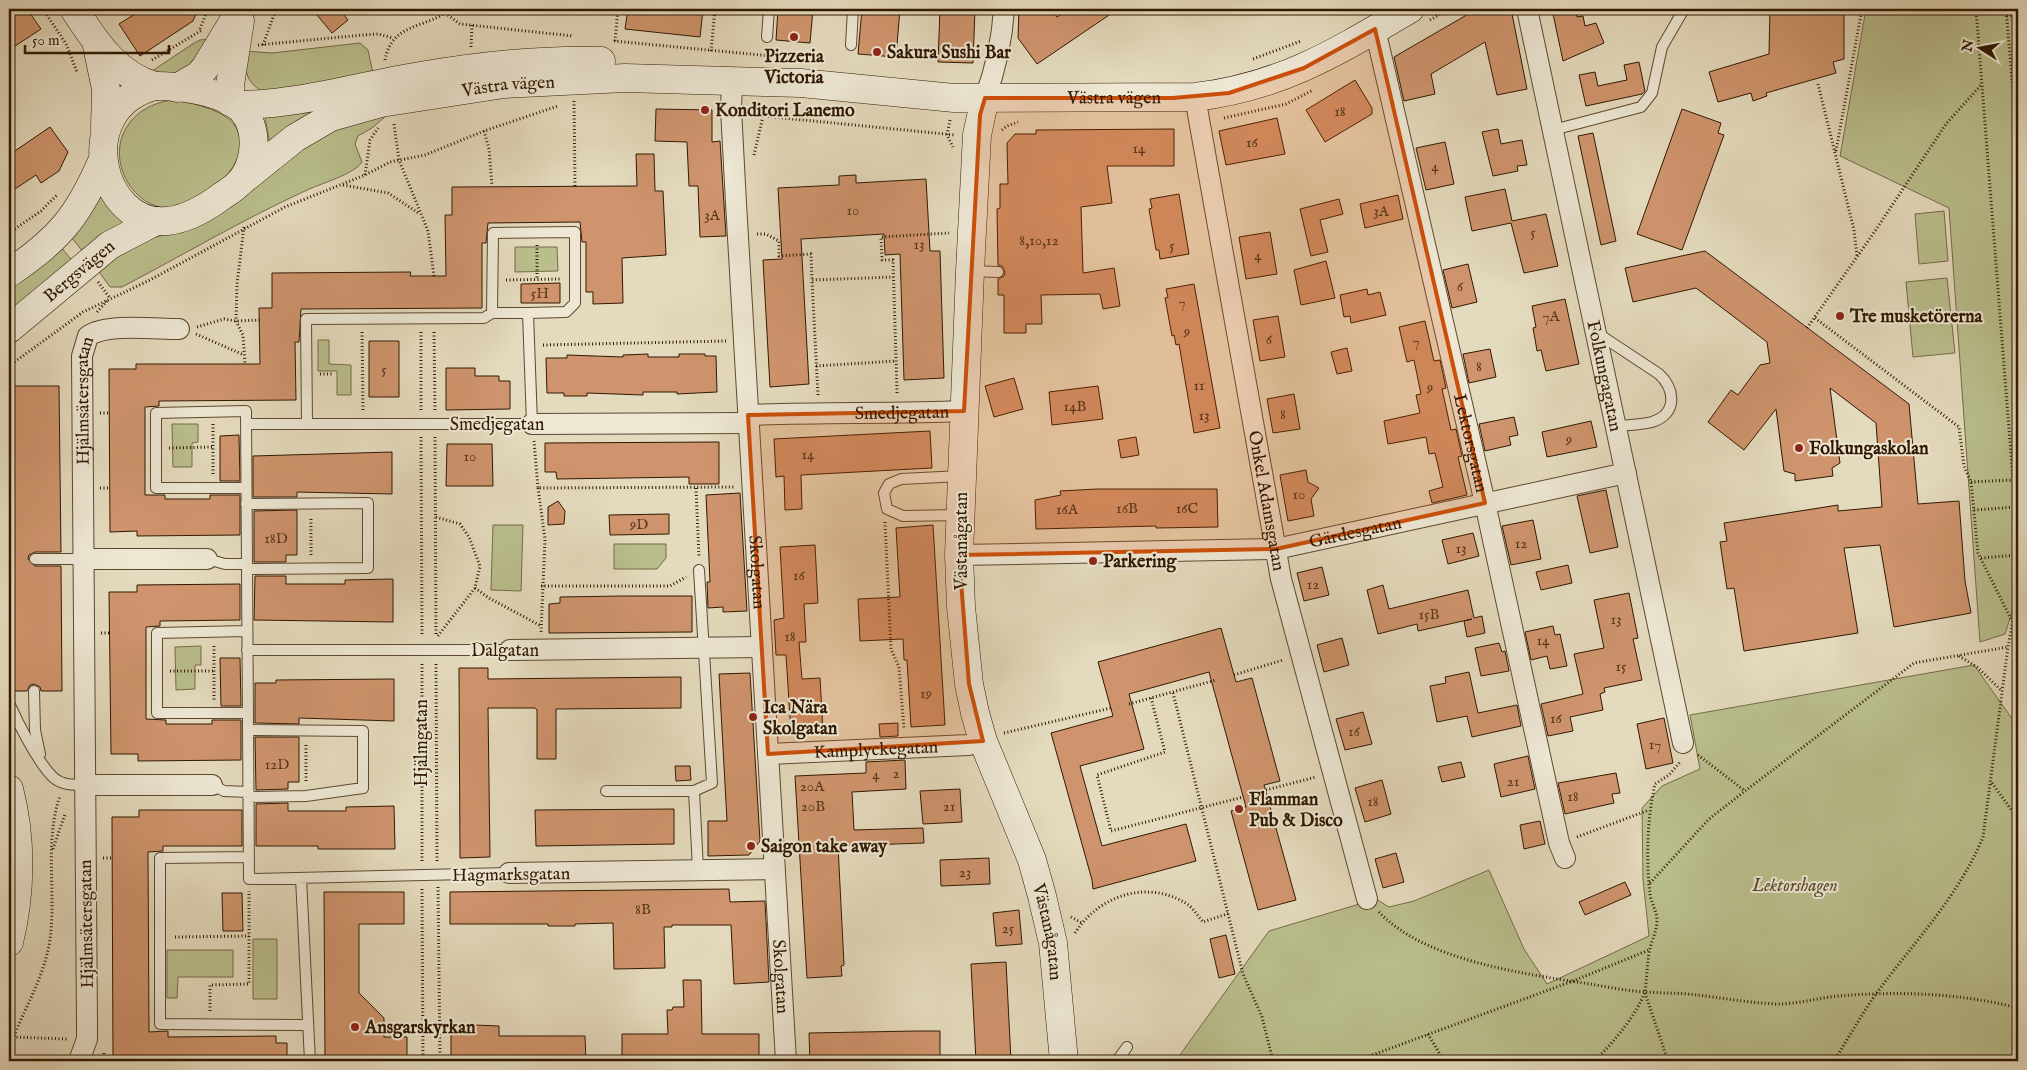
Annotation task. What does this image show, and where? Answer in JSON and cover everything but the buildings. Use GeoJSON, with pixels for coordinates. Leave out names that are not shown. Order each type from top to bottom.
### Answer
{"type":"FeatureCollection","features":[{"type":"Feature","properties":{"kind":"main road"},"geometry":{"type":"LineString","coordinates":[[74,9],[98,46],[128,76],[166,87],[206,93],[233,103],[248,120],[254,140],[251,161],[239,183],[209,205],[185,217],[166,222],[156,221],[133,211],[115,193],[108,181],[104,148],[106,99],[98,46]]}},
{"type":"Feature","properties":{"kind":"main road"},"geometry":{"type":"LineString","coordinates":[[9,273],[43,248],[70,221],[90,190],[104,148],[109,120],[121,104],[136,92],[166,87],[199,74],[205,68],[241,9]]}},
{"type":"Feature","properties":{"kind":"main road"},"geometry":{"type":"LineString","coordinates":[[233,103],[231,78],[241,9]]}},
{"type":"Feature","properties":{"kind":"main road","name":"Västra vägen"},"geometry":{"type":"LineString","coordinates":[[233,103],[286,103],[428,75],[482,67],[563,60],[626,61],[735,71],[800,83],[947,98],[1195,97],[1229,93],[1280,78],[1327,57],[1410,9]]}},
{"type":"Feature","properties":{"kind":"main road","name":"Västra vägen"},"geometry":{"type":"LineString","coordinates":[[239,183],[295,138],[312,127],[348,111],[381,103],[504,84],[564,80],[625,78],[732,83],[800,83]]}},
{"type":"Feature","properties":{"kind":"main road","name":"Västanågatan"},"geometry":{"type":"LineString","coordinates":[[985,98],[977,135],[970,271],[960,516],[960,600],[970,691],[983,741],[1032,860],[1042,896],[1057,979],[1064,1061]]}},
{"type":"Feature","properties":{"kind":"main road","name":"Bergsvägen"},"geometry":{"type":"LineString","coordinates":[[9,328],[110,245],[156,221]]}},
{"type":"Feature","properties":{"kind":"main road"},"geometry":{"type":"LineString","coordinates":[[9,789],[15,821],[18,878],[9,942]]}},
{"type":"Feature","properties":{"kind":"street","name":"Västanågatan"},"geometry":{"type":"LineString","coordinates":[[985,98],[995,71],[1002,43],[1004,9]]}},
{"type":"Feature","properties":{"kind":"street","name":"Folkungagatan"},"geometry":{"type":"LineString","coordinates":[[1527,9],[1683,743]]}},
{"type":"Feature","properties":{"kind":"street","name":"Lektorsgatan"},"geometry":{"type":"LineString","coordinates":[[1375,29],[1485,503],[1562,850]]}},
{"type":"Feature","properties":{"kind":"street","name":"Skolgatan"},"geometry":{"type":"LineString","coordinates":[[732,83],[731,109],[786,1061]]}},
{"type":"Feature","properties":{"kind":"street","name":"Onkel Adamsgatan"},"geometry":{"type":"LineString","coordinates":[[1195,97],[1276,549],[1301,654],[1367,899]]}},
{"type":"Feature","properties":{"kind":"street","name":"Hjälmsätersgatan"},"geometry":{"type":"LineString","coordinates":[[79,1061],[87,1039],[77,785],[82,559],[82,356],[84,344],[88,336],[94,332],[107,329],[179,329]]}},
{"type":"Feature","properties":{"kind":"street","name":"Smedjegatan"},"geometry":{"type":"LineString","coordinates":[[532,424],[749,419],[827,412],[898,413],[964,411]]}},
{"type":"Feature","properties":{"kind":"street","name":"Gärdesgatan"},"geometry":{"type":"LineString","coordinates":[[959,555],[1276,549],[1626,472]]}},
{"type":"Feature","properties":{"kind":"street"},"geometry":{"type":"LineString","coordinates":[[82,559],[207,559]]}},
{"type":"Feature","properties":{"kind":"street","name":"Dalgatan"},"geometry":{"type":"LineString","coordinates":[[510,650],[762,647]]}},
{"type":"Feature","properties":{"kind":"street","name":"Kamplyckegatan"},"geometry":{"type":"LineString","coordinates":[[768,754],[969,745],[983,741]]}},
{"type":"Feature","properties":{"kind":"street"},"geometry":{"type":"LineString","coordinates":[[77,785],[212,785]]}},
{"type":"Feature","properties":{"kind":"street","name":"Hagmarksgatan"},"geometry":{"type":"LineString","coordinates":[[509,873],[774,869]]}},
{"type":"Feature","properties":{"kind":"lane"},"geometry":{"type":"LineString","coordinates":[[767,37],[769,9]]}},
{"type":"Feature","properties":{"kind":"lane"},"geometry":{"type":"LineString","coordinates":[[851,45],[853,9]]}},
{"type":"Feature","properties":{"kind":"lane"},"geometry":{"type":"LineString","coordinates":[[1553,130],[1642,108],[1652,93],[1662,46],[1684,9]]}},
{"type":"Feature","properties":{"kind":"lane"},"geometry":{"type":"LineString","coordinates":[[307,424],[306,319],[484,318],[492,313],[566,312],[575,303],[575,232],[493,233],[492,313]]}},
{"type":"Feature","properties":{"kind":"lane"},"geometry":{"type":"LineString","coordinates":[[970,271],[998,272]]}},
{"type":"Feature","properties":{"kind":"lane"},"geometry":{"type":"LineString","coordinates":[[528,313],[532,424]]}},
{"type":"Feature","properties":{"kind":"lane"},"geometry":{"type":"LineString","coordinates":[[1596,333],[1659,374],[1667,382],[1672,392],[1671,402],[1667,411],[1658,419],[1651,422],[1616,426]]}},
{"type":"Feature","properties":{"kind":"lane"},"geometry":{"type":"LineString","coordinates":[[246,488],[156,488],[156,413],[246,411],[249,879]]}},
{"type":"Feature","properties":{"kind":"lane","name":"Smedjegatan"},"geometry":{"type":"LineString","coordinates":[[246,424],[532,424]]}},
{"type":"Feature","properties":{"kind":"lane"},"geometry":{"type":"LineString","coordinates":[[960,516],[903,516],[890,512],[884,504],[886,488],[894,480],[962,476]]}},
{"type":"Feature","properties":{"kind":"lane"},"geometry":{"type":"LineString","coordinates":[[207,559],[247,567],[368,568],[368,503],[246,504]]}},
{"type":"Feature","properties":{"kind":"lane"},"geometry":{"type":"LineString","coordinates":[[35,559],[82,559]]}},
{"type":"Feature","properties":{"kind":"lane"},"geometry":{"type":"LineString","coordinates":[[606,791],[694,791],[712,782],[699,570]]}},
{"type":"Feature","properties":{"kind":"lane"},"geometry":{"type":"LineString","coordinates":[[247,631],[156,633],[157,713],[248,713]]}},
{"type":"Feature","properties":{"kind":"lane","name":"Dalgatan"},"geometry":{"type":"LineString","coordinates":[[247,650],[510,650]]}},
{"type":"Feature","properties":{"kind":"lane"},"geometry":{"type":"LineString","coordinates":[[34,691],[35,730],[41,763]]}},
{"type":"Feature","properties":{"kind":"lane"},"geometry":{"type":"LineString","coordinates":[[9,702],[41,763],[54,778],[77,785]]}},
{"type":"Feature","properties":{"kind":"lane"},"geometry":{"type":"LineString","coordinates":[[212,785],[224,791],[248,794],[306,796],[363,788],[363,731],[248,730]]}},
{"type":"Feature","properties":{"kind":"lane"},"geometry":{"type":"LineString","coordinates":[[694,791],[698,870]]}},
{"type":"Feature","properties":{"kind":"lane"},"geometry":{"type":"LineString","coordinates":[[248,857],[160,858],[160,1024],[307,1025]]}},
{"type":"Feature","properties":{"kind":"lane","name":"Hagmarksgatan"},"geometry":{"type":"LineString","coordinates":[[249,879],[509,873]]}},
{"type":"Feature","properties":{"kind":"lane"},"geometry":{"type":"LineString","coordinates":[[301,878],[310,1061]]}},
{"type":"Feature","properties":{"kind":"lane"},"geometry":{"type":"LineString","coordinates":[[1117,1061],[1127,1047]]}},
{"type":"Feature","properties":{"kind":"path"},"geometry":{"type":"LineString","coordinates":[[44,9],[66,44],[78,77]]}},
{"type":"Feature","properties":{"kind":"path"},"geometry":{"type":"LineString","coordinates":[[200,30],[208,9]]}},
{"type":"Feature","properties":{"kind":"path"},"geometry":{"type":"LineString","coordinates":[[263,45],[276,9]]}},
{"type":"Feature","properties":{"kind":"path"},"geometry":{"type":"LineString","coordinates":[[386,70],[386,52],[393,38],[399,33],[451,9]]}},
{"type":"Feature","properties":{"kind":"path"},"geometry":{"type":"LineString","coordinates":[[615,41],[618,9]]}},
{"type":"Feature","properties":{"kind":"path"},"geometry":{"type":"LineString","coordinates":[[711,51],[715,9]]}},
{"type":"Feature","properties":{"kind":"path"},"geometry":{"type":"LineString","coordinates":[[1836,153],[1862,9]]}},
{"type":"Feature","properties":{"kind":"path"},"geometry":{"type":"LineString","coordinates":[[1976,9],[2018,544]]}},
{"type":"Feature","properties":{"kind":"path"},"geometry":{"type":"LineString","coordinates":[[2006,9],[2018,133],[2018,151]]}},
{"type":"Feature","properties":{"kind":"path"},"geometry":{"type":"LineString","coordinates":[[445,13],[460,24],[579,37]]}},
{"type":"Feature","properties":{"kind":"path"},"geometry":{"type":"LineString","coordinates":[[2007,16],[2018,16]]}},
{"type":"Feature","properties":{"kind":"path"},"geometry":{"type":"LineString","coordinates":[[471,47],[472,25]]}},
{"type":"Feature","properties":{"kind":"path"},"geometry":{"type":"LineString","coordinates":[[250,44],[263,45],[378,34],[393,38]]}},
{"type":"Feature","properties":{"kind":"path"},"geometry":{"type":"LineString","coordinates":[[606,40],[691,50]]}},
{"type":"Feature","properties":{"kind":"path"},"geometry":{"type":"LineString","coordinates":[[1250,60],[1303,40]]}},
{"type":"Feature","properties":{"kind":"path"},"geometry":{"type":"LineString","coordinates":[[2012,72],[2018,71]]}},
{"type":"Feature","properties":{"kind":"path"},"geometry":{"type":"LineString","coordinates":[[1818,84],[1854,230],[1857,256]]}},
{"type":"Feature","properties":{"kind":"path"},"geometry":{"type":"LineString","coordinates":[[1807,328],[1946,124],[1981,84]]}},
{"type":"Feature","properties":{"kind":"path"},"geometry":{"type":"LineString","coordinates":[[574,101],[575,186]]}},
{"type":"Feature","properties":{"kind":"path"},"geometry":{"type":"LineString","coordinates":[[394,120],[398,160],[432,247],[434,276]]}},
{"type":"Feature","properties":{"kind":"path"},"geometry":{"type":"LineString","coordinates":[[365,175],[370,140],[375,130]]}},
{"type":"Feature","properties":{"kind":"path"},"geometry":{"type":"LineString","coordinates":[[484,131],[489,149],[492,186]]}},
{"type":"Feature","properties":{"kind":"path"},"geometry":{"type":"LineString","coordinates":[[9,366],[83,312],[148,281],[244,227],[285,207],[398,160]]}},
{"type":"Feature","properties":{"kind":"path"},"geometry":{"type":"LineString","coordinates":[[342,184],[388,193],[420,214]]}},
{"type":"Feature","properties":{"kind":"path"},"geometry":{"type":"LineString","coordinates":[[9,233],[41,211],[59,192]]}},
{"type":"Feature","properties":{"kind":"path"},"geometry":{"type":"LineString","coordinates":[[244,227],[237,284],[236,321],[243,335],[245,364]]}},
{"type":"Feature","properties":{"kind":"path"},"geometry":{"type":"LineString","coordinates":[[537,233],[537,280]]}},
{"type":"Feature","properties":{"kind":"path"},"geometry":{"type":"LineString","coordinates":[[898,413],[893,260],[882,260],[881,237],[936,234]]}},
{"type":"Feature","properties":{"kind":"path"},"geometry":{"type":"LineString","coordinates":[[779,242],[779,256],[811,254],[818,395]]}},
{"type":"Feature","properties":{"kind":"path"},"geometry":{"type":"LineString","coordinates":[[812,280],[894,277]]}},
{"type":"Feature","properties":{"kind":"path"},"geometry":{"type":"LineString","coordinates":[[492,280],[575,279]]}},
{"type":"Feature","properties":{"kind":"path"},"geometry":{"type":"LineString","coordinates":[[421,318],[423,1061]]}},
{"type":"Feature","properties":{"kind":"path","name":"Hjälmgatan"},"geometry":{"type":"LineString","coordinates":[[434,318],[436,638],[440,650],[438,876],[440,1061]]}},
{"type":"Feature","properties":{"kind":"path"},"geometry":{"type":"LineString","coordinates":[[1814,318],[1959,426],[1964,466],[1971,482],[1978,552],[2013,622]]}},
{"type":"Feature","properties":{"kind":"path"},"geometry":{"type":"LineString","coordinates":[[179,329],[198,327],[224,319],[236,321],[260,320]]}},
{"type":"Feature","properties":{"kind":"path"},"geometry":{"type":"LineString","coordinates":[[362,319],[363,423]]}},
{"type":"Feature","properties":{"kind":"path"},"geometry":{"type":"LineString","coordinates":[[179,329],[201,335],[244,355]]}},
{"type":"Feature","properties":{"kind":"path"},"geometry":{"type":"LineString","coordinates":[[530,346],[744,340]]}},
{"type":"Feature","properties":{"kind":"path"},"geometry":{"type":"LineString","coordinates":[[816,366],[896,362]]}},
{"type":"Feature","properties":{"kind":"path"},"geometry":{"type":"LineString","coordinates":[[213,411],[213,488]]}},
{"type":"Feature","properties":{"kind":"path"},"geometry":{"type":"LineString","coordinates":[[101,413],[109,413]]}},
{"type":"Feature","properties":{"kind":"path"},"geometry":{"type":"LineString","coordinates":[[532,424],[545,539],[541,586],[541,650]]}},
{"type":"Feature","properties":{"kind":"path"},"geometry":{"type":"LineString","coordinates":[[156,448],[213,448]]}},
{"type":"Feature","properties":{"kind":"path"},"geometry":{"type":"LineString","coordinates":[[1971,482],[2013,480]]}},
{"type":"Feature","properties":{"kind":"path"},"geometry":{"type":"LineString","coordinates":[[538,488],[753,486]]}},
{"type":"Feature","properties":{"kind":"path"},"geometry":{"type":"LineString","coordinates":[[101,488],[110,488]]}},
{"type":"Feature","properties":{"kind":"path"},"geometry":{"type":"LineString","coordinates":[[541,586],[670,586],[699,570],[696,488]]}},
{"type":"Feature","properties":{"kind":"path"},"geometry":{"type":"LineString","coordinates":[[311,504],[311,568]]}},
{"type":"Feature","properties":{"kind":"path"},"geometry":{"type":"LineString","coordinates":[[884,504],[892,649],[899,667],[905,748]]}},
{"type":"Feature","properties":{"kind":"path"},"geometry":{"type":"LineString","coordinates":[[1974,510],[2015,508]]}},
{"type":"Feature","properties":{"kind":"path"},"geometry":{"type":"LineString","coordinates":[[436,517],[460,524],[469,537],[480,566],[476,588],[436,638]]}},
{"type":"Feature","properties":{"kind":"path"},"geometry":{"type":"LineString","coordinates":[[1981,558],[2018,555]]}},
{"type":"Feature","properties":{"kind":"path"},"geometry":{"type":"LineString","coordinates":[[476,588],[488,598],[541,626]]}},
{"type":"Feature","properties":{"kind":"path"},"geometry":{"type":"LineString","coordinates":[[1834,1061],[1876,994],[1922,937],[1976,856],[1984,837],[2008,647],[2018,591]]}},
{"type":"Feature","properties":{"kind":"path"},"geometry":{"type":"LineString","coordinates":[[214,632],[214,713]]}},
{"type":"Feature","properties":{"kind":"path"},"geometry":{"type":"LineString","coordinates":[[1649,883],[1709,819],[1914,663],[2008,647]]}},
{"type":"Feature","properties":{"kind":"path"},"geometry":{"type":"LineString","coordinates":[[1234,675],[1301,654]]}},
{"type":"Feature","properties":{"kind":"path"},"geometry":{"type":"LineString","coordinates":[[1958,656],[1977,667],[2002,692]]}},
{"type":"Feature","properties":{"kind":"path"},"geometry":{"type":"LineString","coordinates":[[157,672],[214,671]]}},
{"type":"Feature","properties":{"kind":"path"},"geometry":{"type":"LineString","coordinates":[[1129,704],[1216,680]]}},
{"type":"Feature","properties":{"kind":"path"},"geometry":{"type":"LineString","coordinates":[[1173,693],[1244,974],[1262,1017],[1273,1061]]}},
{"type":"Feature","properties":{"kind":"path"},"geometry":{"type":"LineString","coordinates":[[1151,698],[1165,752],[1097,775],[1111,831],[1203,809],[1243,797]]}},
{"type":"Feature","properties":{"kind":"path"},"geometry":{"type":"LineString","coordinates":[[983,741],[996,735],[1111,708]]}},
{"type":"Feature","properties":{"kind":"path"},"geometry":{"type":"LineString","coordinates":[[306,730],[306,796]]}},
{"type":"Feature","properties":{"kind":"path"},"geometry":{"type":"LineString","coordinates":[[1594,1061],[1605,1052],[1626,1024],[1644,992],[1649,950],[1655,940],[1657,917],[1650,896],[1649,883],[1649,810],[1655,784],[1679,765],[1683,743],[1745,791]]}},
{"type":"Feature","properties":{"kind":"path"},"geometry":{"type":"LineString","coordinates":[[1266,790],[1332,773]]}},
{"type":"Feature","properties":{"kind":"path"},"geometry":{"type":"LineString","coordinates":[[1992,783],[2018,819]]}},
{"type":"Feature","properties":{"kind":"path"},"geometry":{"type":"LineString","coordinates":[[52,852],[66,810],[77,785]]}},
{"type":"Feature","properties":{"kind":"path"},"geometry":{"type":"LineString","coordinates":[[9,1049],[10,1042],[14,1037],[46,959],[51,931],[51,838],[54,816],[61,795],[77,785]]}},
{"type":"Feature","properties":{"kind":"path"},"geometry":{"type":"LineString","coordinates":[[1562,850],[1649,810]]}},
{"type":"Feature","properties":{"kind":"path"},"geometry":{"type":"LineString","coordinates":[[102,858],[112,858]]}},
{"type":"Feature","properties":{"kind":"path"},"geometry":{"type":"LineString","coordinates":[[211,1024],[210,985],[249,984],[249,879]]}},
{"type":"Feature","properties":{"kind":"path"},"geometry":{"type":"LineString","coordinates":[[1074,935],[1094,910],[1133,892],[1152,891],[1176,898],[1189,905],[1203,922],[1230,913]]}},
{"type":"Feature","properties":{"kind":"path"},"geometry":{"type":"LineString","coordinates":[[1367,899],[1392,926],[1411,938],[1476,962],[1537,976],[1644,992],[1780,1004],[1838,996],[1876,994],[1950,996],[1995,1002],[2018,1008]]}},
{"type":"Feature","properties":{"kind":"path"},"geometry":{"type":"LineString","coordinates":[[160,937],[249,936]]}},
{"type":"Feature","properties":{"kind":"path"},"geometry":{"type":"LineString","coordinates":[[1356,1061],[1573,981],[1649,950]]}},
{"type":"Feature","properties":{"kind":"path"},"geometry":{"type":"LineString","coordinates":[[1644,992],[1668,1061]]}},
{"type":"Feature","properties":{"kind":"path"},"geometry":{"type":"LineString","coordinates":[[1428,1034],[1444,1061]]}},
{"type":"Feature","properties":{"kind":"path"},"geometry":{"type":"LineString","coordinates":[[14,1037],[87,1039]]}},
{"type":"Feature","properties":{"kind":"highlighted area"},"geometry":{"type":"Polygon","coordinates":[[[1375,29],[1485,503],[1276,549],[959,555],[969,684],[983,741],[768,754],[748,415],[964,411],[980,115],[985,98],[1173,98],[1229,93],[1304,68],[1375,29]]]}},
{"type":"Feature","properties":{"kind":"green space"},"geometry":{"type":"Polygon","coordinates":[[[1866,9],[2018,9],[2018,593],[2005,634],[1980,642],[1949,208],[1840,156],[1866,9]]]}},
{"type":"Feature","properties":{"kind":"green space"},"geometry":{"type":"Polygon","coordinates":[[[210,39],[216,41],[180,73],[153,75],[152,71],[194,43],[210,39]]]}},
{"type":"Feature","properties":{"kind":"green space"},"geometry":{"type":"Polygon","coordinates":[[[360,43],[368,50],[373,73],[266,93],[254,86],[246,71],[244,51],[272,53],[360,43]]]}},
{"type":"Feature","properties":{"kind":"green space"},"geometry":{"type":"Polygon","coordinates":[[[176,100],[194,104],[223,115],[238,131],[240,150],[232,168],[217,184],[194,200],[178,207],[169,208],[153,205],[145,201],[133,189],[124,175],[120,161],[120,147],[123,135],[129,124],[138,114],[162,102],[176,100]]]}},
{"type":"Feature","properties":{"kind":"green space"},"geometry":{"type":"Polygon","coordinates":[[[347,101],[270,145],[265,117],[347,101]]]}},
{"type":"Feature","properties":{"kind":"green space"},"geometry":{"type":"Polygon","coordinates":[[[386,112],[386,116],[372,128],[358,136],[355,144],[362,162],[352,171],[258,214],[122,287],[110,287],[97,269],[114,256],[133,246],[173,233],[318,134],[386,112]]]}},
{"type":"Feature","properties":{"kind":"green space"},"geometry":{"type":"Polygon","coordinates":[[[101,196],[126,221],[126,224],[84,253],[71,237],[101,196]]]}},
{"type":"Feature","properties":{"kind":"green space"},"geometry":{"type":"Polygon","coordinates":[[[1944,211],[1948,261],[1919,264],[1915,214],[1944,211]]]}},
{"type":"Feature","properties":{"kind":"green space"},"geometry":{"type":"Polygon","coordinates":[[[61,247],[74,263],[9,316],[9,287],[61,247]]]}},
{"type":"Feature","properties":{"kind":"green space"},"geometry":{"type":"Polygon","coordinates":[[[515,247],[557,247],[558,271],[515,272],[515,247]]]}},
{"type":"Feature","properties":{"kind":"green space"},"geometry":{"type":"Polygon","coordinates":[[[1947,278],[1955,353],[1913,357],[1906,282],[1947,278]]]}},
{"type":"Feature","properties":{"kind":"green space"},"geometry":{"type":"Polygon","coordinates":[[[318,340],[329,340],[329,364],[351,365],[351,395],[337,395],[337,371],[318,371],[318,340]]]}},
{"type":"Feature","properties":{"kind":"green space"},"geometry":{"type":"Polygon","coordinates":[[[172,424],[198,424],[198,442],[192,443],[192,467],[173,467],[172,424]]]}},
{"type":"Feature","properties":{"kind":"green space"},"geometry":{"type":"Polygon","coordinates":[[[493,525],[523,525],[521,591],[491,590],[493,525]]]}},
{"type":"Feature","properties":{"kind":"green space"},"geometry":{"type":"Polygon","coordinates":[[[614,544],[666,544],[666,558],[657,569],[614,569],[614,544]]]}},
{"type":"Feature","properties":{"kind":"green space"},"geometry":{"type":"Polygon","coordinates":[[[201,646],[201,665],[195,665],[195,689],[176,690],[175,647],[201,646]]]}},
{"type":"Feature","properties":{"kind":"green space","name":"Lektorshagen"},"geometry":{"type":"Polygon","coordinates":[[[1974,665],[2018,727],[2018,1061],[1170,1061],[1177,1059],[1269,931],[1376,899],[1389,907],[1414,901],[1489,870],[1524,949],[1547,984],[1649,936],[1643,880],[1642,808],[1662,786],[1700,769],[1690,715],[1974,665]]]}},
{"type":"Feature","properties":{"kind":"green space"},"geometry":{"type":"Polygon","coordinates":[[[253,939],[277,939],[277,999],[253,999],[253,939]]]}},
{"type":"Feature","properties":{"kind":"green space"},"geometry":{"type":"Polygon","coordinates":[[[167,950],[233,950],[233,977],[178,977],[177,998],[167,998],[167,950]]]}},
{"type":"Feature","properties":{"kind":"place","name":"Pizzeria Victoria"},"geometry":{"type":"Point","coordinates":[794,37]}},
{"type":"Feature","properties":{"kind":"place","name":"Sakura Sushi Bar"},"geometry":{"type":"Point","coordinates":[877,52]}},
{"type":"Feature","properties":{"kind":"place","name":"Konditori Lanemo"},"geometry":{"type":"Point","coordinates":[705,110]}},
{"type":"Feature","properties":{"kind":"place","name":"Tre musketörerna"},"geometry":{"type":"Point","coordinates":[1840,316]}},
{"type":"Feature","properties":{"kind":"place","name":"Folkungaskolan"},"geometry":{"type":"Point","coordinates":[1799,448]}},
{"type":"Feature","properties":{"kind":"place","name":"Parkering"},"geometry":{"type":"Point","coordinates":[1093,561]}},
{"type":"Feature","properties":{"kind":"place","name":"Ica Nära Skolgatan"},"geometry":{"type":"Point","coordinates":[753,717]}},
{"type":"Feature","properties":{"kind":"place","name":"Flamman Pub & Disco"},"geometry":{"type":"Point","coordinates":[1239,809]}},
{"type":"Feature","properties":{"kind":"place","name":"Saigon take away"},"geometry":{"type":"Point","coordinates":[751,846]}},
{"type":"Feature","properties":{"kind":"place","name":"Ansgarskyrkan"},"geometry":{"type":"Point","coordinates":[355,1027]}}]}
